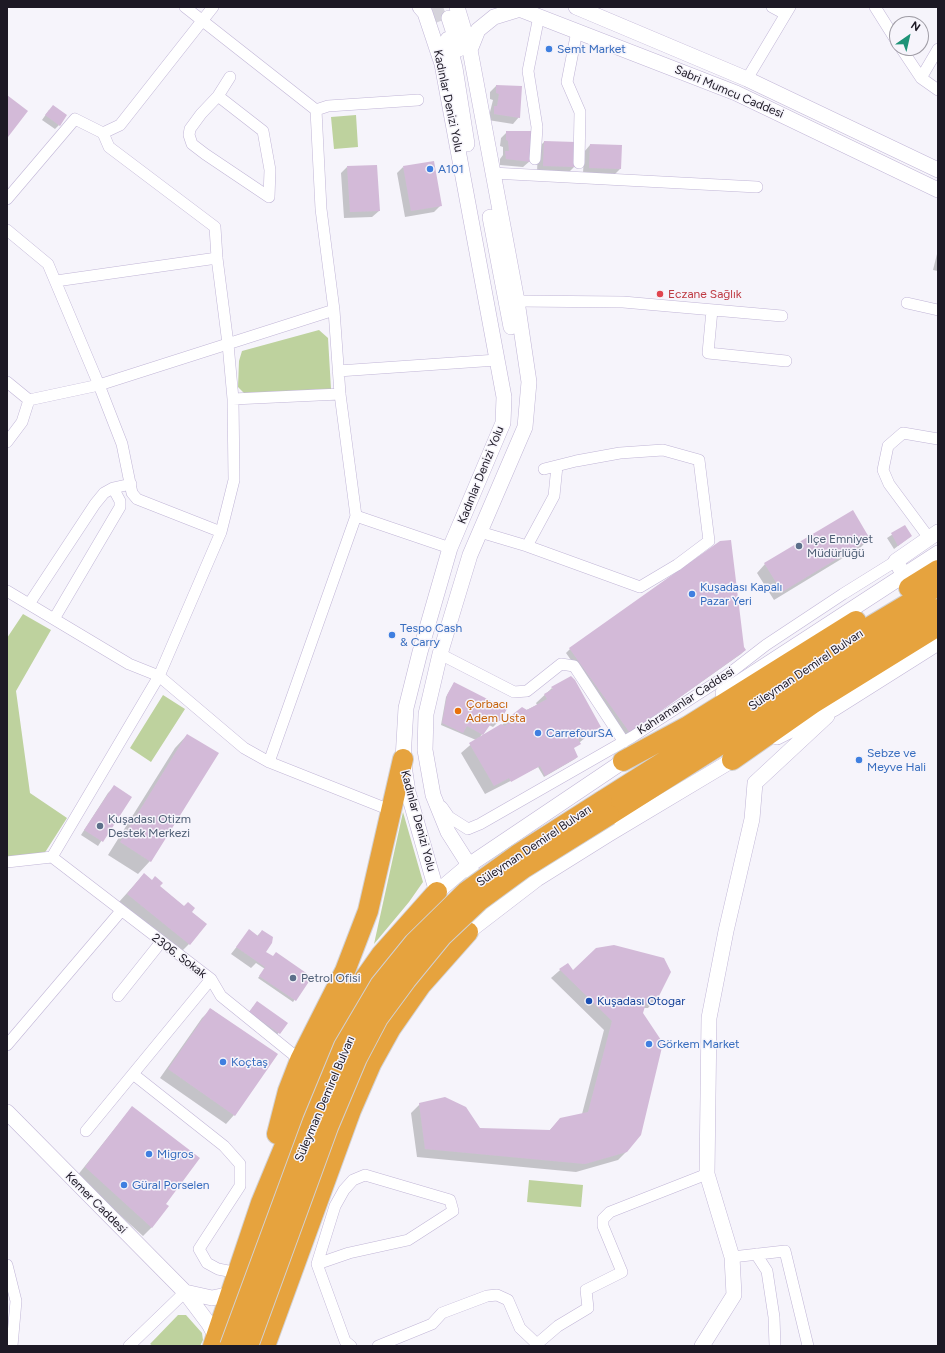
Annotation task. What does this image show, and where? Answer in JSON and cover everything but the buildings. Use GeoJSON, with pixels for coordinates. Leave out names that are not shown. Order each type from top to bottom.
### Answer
{"type":"FeatureCollection","features":[{"type":"Feature","properties":{"kind":"highway"},"geometry":{"type":"LineString","coordinates":[[624,752],[694,722],[938,570]]}},
{"type":"Feature","properties":{"kind":"highway","name":"Süleyman Demirel Bulvarı"},"geometry":{"type":"LineString","coordinates":[[248,1346],[328,1127],[357,1058],[378,1018],[406,980],[442,936],[479,901],[606,808],[871,626],[938,586]]}},
{"type":"Feature","properties":{"kind":"highway","name":"Süleyman Demirel Bulvarı"},"geometry":{"type":"LineString","coordinates":[[220,1343],[341,1053],[380,985],[414,943],[467,891],[517,855],[606,808],[938,609]]}},
{"type":"Feature","properties":{"kind":"highway"},"geometry":{"type":"LineString","coordinates":[[732,760],[812,704],[938,626]]}},
{"type":"Feature","properties":{"kind":"highway"},"geometry":{"type":"LineString","coordinates":[[261,1203],[288,1091],[300,1060],[356,945],[368,911],[403,758]]}},
{"type":"Feature","properties":{"kind":"highway"},"geometry":{"type":"LineString","coordinates":[[220,1343],[231,1294],[261,1203],[332,1034],[350,999],[381,955],[438,892]]}},
{"type":"Feature","properties":{"kind":"highway"},"geometry":{"type":"LineString","coordinates":[[265,1346],[351,1110],[371,1064],[384,1040],[421,985],[468,932]]}},
{"type":"Feature","properties":{"kind":"highway"},"geometry":{"type":"LineString","coordinates":[[381,955],[401,951],[410,955],[420,969],[421,985]]}},
{"type":"Feature","properties":{"kind":"main road","name":"Kadınlar Denizi Yolu"},"geometry":{"type":"LineString","coordinates":[[420,7],[425,13],[442,64],[504,397],[503,423],[450,548],[420,652],[406,708],[403,758],[408,792],[438,892],[441,908],[447,917],[459,928],[468,932]]}},
{"type":"Feature","properties":{"kind":"main road","name":"Sabri Mumcu Caddesi"},"geometry":{"type":"LineString","coordinates":[[577,7],[746,79],[938,170]]}},
{"type":"Feature","properties":{"kind":"main road","name":"Sabri Mumcu Caddesi"},"geometry":{"type":"LineString","coordinates":[[517,8],[578,30],[736,93],[938,190]]}},
{"type":"Feature","properties":{"kind":"main road"},"geometry":{"type":"LineString","coordinates":[[470,50],[478,30],[494,17],[517,8]]}},
{"type":"Feature","properties":{"kind":"main road","name":"Kadınlar Denizi Yolu"},"geometry":{"type":"LineString","coordinates":[[449,16],[470,50],[517,301],[529,382],[525,427],[470,555],[440,654],[426,714],[425,750],[433,795],[444,823],[469,865],[479,889],[495,911]]}},
{"type":"Feature","properties":{"kind":"main road"},"geometry":{"type":"LineString","coordinates":[[449,16],[450,46],[455,68],[471,170],[501,330],[509,396],[503,423]]}},
{"type":"Feature","properties":{"kind":"main road"},"geometry":{"type":"LineString","coordinates":[[449,16],[459,47],[517,361],[525,427]]}},
{"type":"Feature","properties":{"kind":"main road"},"geometry":{"type":"LineString","coordinates":[[438,892],[469,865],[624,752],[899,568],[934,535]]}},
{"type":"Feature","properties":{"kind":"main road"},"geometry":{"type":"LineString","coordinates":[[450,548],[470,555]]}},
{"type":"Feature","properties":{"kind":"main road"},"geometry":{"type":"LineString","coordinates":[[899,568],[938,553]]}},
{"type":"Feature","properties":{"kind":"main road"},"geometry":{"type":"LineString","coordinates":[[468,932],[543,875],[732,760],[835,708],[938,643]]}},
{"type":"Feature","properties":{"kind":"main road"},"geometry":{"type":"LineString","coordinates":[[702,1346],[734,1296],[732,1257],[707,1174],[709,1018],[726,931],[752,819],[755,783],[818,726],[835,708]]}},
{"type":"Feature","properties":{"kind":"main road"},"geometry":{"type":"LineString","coordinates":[[444,823],[464,844],[477,850],[499,844]]}},
{"type":"Feature","properties":{"kind":"main road","name":"Kemer Caddesi"},"geometry":{"type":"LineString","coordinates":[[7,1112],[185,1292],[209,1324],[220,1343]]}},
{"type":"Feature","properties":{"kind":"main road"},"geometry":{"type":"LineString","coordinates":[[185,1292],[212,1298],[231,1294]]}},
{"type":"Feature","properties":{"kind":"street"},"geometry":{"type":"LineString","coordinates":[[185,7],[316,110],[321,209],[334,310],[340,394],[356,516],[269,762]]}},
{"type":"Feature","properties":{"kind":"street"},"geometry":{"type":"LineString","coordinates":[[103,133],[120,125],[203,22],[213,7]]}},
{"type":"Feature","properties":{"kind":"street"},"geometry":{"type":"LineString","coordinates":[[746,79],[787,10],[772,7]]}},
{"type":"Feature","properties":{"kind":"street"},"geometry":{"type":"LineString","coordinates":[[875,7],[889,29]]}},
{"type":"Feature","properties":{"kind":"street"},"geometry":{"type":"LineString","coordinates":[[535,159],[537,127],[528,71],[539,16]]}},
{"type":"Feature","properties":{"kind":"street"},"geometry":{"type":"LineString","coordinates":[[578,30],[567,82],[580,112],[579,163]]}},
{"type":"Feature","properties":{"kind":"street"},"geometry":{"type":"LineString","coordinates":[[921,78],[938,49]]}},
{"type":"Feature","properties":{"kind":"street"},"geometry":{"type":"LineString","coordinates":[[906,56],[921,78],[938,90]]}},
{"type":"Feature","properties":{"kind":"street"},"geometry":{"type":"LineString","coordinates":[[218,96],[263,131],[270,170],[269,197],[192,144],[189,134],[190,129],[201,114],[218,96],[230,77]]}},
{"type":"Feature","properties":{"kind":"street"},"geometry":{"type":"LineString","coordinates":[[316,110],[328,106],[418,100]]}},
{"type":"Feature","properties":{"kind":"street"},"geometry":{"type":"LineString","coordinates":[[7,199],[75,119],[103,133],[109,147],[215,227],[217,258],[228,344],[233,399],[234,480],[221,532],[160,676],[52,857],[7,862]]}},
{"type":"Feature","properties":{"kind":"street"},"geometry":{"type":"LineString","coordinates":[[492,173],[757,187]]}},
{"type":"Feature","properties":{"kind":"street"},"geometry":{"type":"LineString","coordinates":[[7,230],[48,264],[122,444],[132,493],[137,499],[221,532]]}},
{"type":"Feature","properties":{"kind":"street"},"geometry":{"type":"LineString","coordinates":[[56,281],[217,258]]}},
{"type":"Feature","properties":{"kind":"street"},"geometry":{"type":"LineString","coordinates":[[517,301],[622,302],[782,316]]}},
{"type":"Feature","properties":{"kind":"street"},"geometry":{"type":"LineString","coordinates":[[907,303],[938,310]]}},
{"type":"Feature","properties":{"kind":"street"},"geometry":{"type":"LineString","coordinates":[[29,400],[99,385],[334,310]]}},
{"type":"Feature","properties":{"kind":"street"},"geometry":{"type":"LineString","coordinates":[[712,310],[708,353],[786,361]]}},
{"type":"Feature","properties":{"kind":"street"},"geometry":{"type":"LineString","coordinates":[[338,371],[497,360]]}},
{"type":"Feature","properties":{"kind":"street"},"geometry":{"type":"LineString","coordinates":[[7,382],[29,400]]}},
{"type":"Feature","properties":{"kind":"street"},"geometry":{"type":"LineString","coordinates":[[233,399],[340,394]]}},
{"type":"Feature","properties":{"kind":"street"},"geometry":{"type":"LineString","coordinates":[[7,442],[22,422],[29,400]]}},
{"type":"Feature","properties":{"kind":"street"},"geometry":{"type":"LineString","coordinates":[[934,535],[889,484],[883,470],[888,446],[903,433],[938,439]]}},
{"type":"Feature","properties":{"kind":"street"},"geometry":{"type":"LineString","coordinates":[[480,532],[527,546],[640,587],[676,565],[709,541],[699,460],[663,450],[620,454],[544,469]]}},
{"type":"Feature","properties":{"kind":"street"},"geometry":{"type":"LineString","coordinates":[[527,546],[554,496],[558,466]]}},
{"type":"Feature","properties":{"kind":"street"},"geometry":{"type":"LineString","coordinates":[[29,604],[95,504],[104,493],[113,488],[131,484]]}},
{"type":"Feature","properties":{"kind":"street"},"geometry":{"type":"LineString","coordinates":[[54,619],[120,506],[120,501],[113,488]]}},
{"type":"Feature","properties":{"kind":"street"},"geometry":{"type":"LineString","coordinates":[[356,516],[450,548]]}},
{"type":"Feature","properties":{"kind":"street"},"geometry":{"type":"LineString","coordinates":[[7,591],[129,664],[160,676],[244,748],[269,762],[390,810]]}},
{"type":"Feature","properties":{"kind":"street"},"geometry":{"type":"LineString","coordinates":[[433,795],[449,817],[468,828],[480,824],[624,752],[574,666],[561,664],[527,691],[514,692],[440,654]]}},
{"type":"Feature","properties":{"kind":"street","name":"2306. Sokak"},"geometry":{"type":"LineString","coordinates":[[52,857],[211,979],[221,996],[300,1060]]}},
{"type":"Feature","properties":{"kind":"street"},"geometry":{"type":"LineString","coordinates":[[7,1045],[121,911]]}},
{"type":"Feature","properties":{"kind":"street"},"geometry":{"type":"LineString","coordinates":[[118,996],[161,942]]}},
{"type":"Feature","properties":{"kind":"street"},"geometry":{"type":"LineString","coordinates":[[86,1131],[211,979]]}},
{"type":"Feature","properties":{"kind":"street"},"geometry":{"type":"LineString","coordinates":[[133,1074],[224,1146],[240,1164],[240,1186],[199,1249],[207,1263],[218,1269],[238,1273]]}},
{"type":"Feature","properties":{"kind":"street"},"geometry":{"type":"LineString","coordinates":[[378,1346],[432,1324],[442,1313],[488,1296],[496,1295],[508,1300],[520,1328],[538,1345],[558,1326],[588,1308],[586,1290],[622,1272],[603,1226],[603,1219],[610,1212],[707,1174]]}},
{"type":"Feature","properties":{"kind":"street"},"geometry":{"type":"LineString","coordinates":[[317,1264],[349,1253],[408,1240],[453,1211],[450,1200],[365,1175],[353,1180],[344,1190],[335,1206],[317,1264],[345,1341],[351,1346]]}},
{"type":"Feature","properties":{"kind":"street"},"geometry":{"type":"LineString","coordinates":[[732,1257],[785,1251],[808,1346]]}},
{"type":"Feature","properties":{"kind":"street"},"geometry":{"type":"LineString","coordinates":[[756,1254],[767,1271],[774,1317],[775,1346]]}},
{"type":"Feature","properties":{"kind":"street"},"geometry":{"type":"LineString","coordinates":[[7,1264],[16,1301],[12,1346]]}},
{"type":"Feature","properties":{"kind":"street"},"geometry":{"type":"LineString","coordinates":[[130,1346],[185,1292]]}},
{"type":"Feature","properties":{"kind":"green space"},"geometry":{"type":"Polygon","coordinates":[[[356,115],[358,147],[334,149],[331,117],[356,115]]]}},
{"type":"Feature","properties":{"kind":"green space"},"geometry":{"type":"Polygon","coordinates":[[[319,330],[328,338],[331,389],[245,394],[238,387],[239,361],[242,351],[319,330]]]}},
{"type":"Feature","properties":{"kind":"green space"},"geometry":{"type":"Polygon","coordinates":[[[23,614],[51,630],[16,691],[30,793],[67,818],[44,854],[7,858],[7,638],[23,614]]]}},
{"type":"Feature","properties":{"kind":"green space"},"geometry":{"type":"Polygon","coordinates":[[[163,695],[185,709],[151,762],[130,748],[163,695]]]}},
{"type":"Feature","properties":{"kind":"green space"},"geometry":{"type":"Polygon","coordinates":[[[403,812],[423,882],[409,902],[374,944],[403,812]]]}},
{"type":"Feature","properties":{"kind":"green space"},"geometry":{"type":"Polygon","coordinates":[[[529,1180],[583,1185],[581,1207],[527,1202],[529,1180]]]}},
{"type":"Feature","properties":{"kind":"green space"},"geometry":{"type":"Polygon","coordinates":[[[178,1315],[186,1315],[202,1333],[203,1340],[200,1346],[153,1346],[150,1344],[178,1315]]]}},
{"type":"Feature","properties":{"kind":"tunnel"},"geometry":{"type":"LineString","coordinates":[[435,7],[441,22]]}},
{"type":"Feature","properties":{"kind":"place","name":"Semt Market"},"geometry":{"type":"Point","coordinates":[549,49]}},
{"type":"Feature","properties":{"kind":"place","name":"A101"},"geometry":{"type":"Point","coordinates":[430,169]}},
{"type":"Feature","properties":{"kind":"place","name":"Eczane Sağlık"},"geometry":{"type":"Point","coordinates":[660,294]}},
{"type":"Feature","properties":{"kind":"place","name":"Ilçe Emniyet Müdürlüğü"},"geometry":{"type":"Point","coordinates":[799,546]}},
{"type":"Feature","properties":{"kind":"place","name":"Kuşadası Kapalı Pazar Yeri"},"geometry":{"type":"Point","coordinates":[692,594]}},
{"type":"Feature","properties":{"kind":"place","name":"Tespo Cash & Carry"},"geometry":{"type":"Point","coordinates":[392,635]}},
{"type":"Feature","properties":{"kind":"place","name":"Çorbacı Adem Usta"},"geometry":{"type":"Point","coordinates":[458,711]}},
{"type":"Feature","properties":{"kind":"place","name":"CarrefourSA"},"geometry":{"type":"Point","coordinates":[538,733]}},
{"type":"Feature","properties":{"kind":"place","name":"Sebze ve Meyve Hali"},"geometry":{"type":"Point","coordinates":[859,760]}},
{"type":"Feature","properties":{"kind":"place","name":"Kuşadası Otizm Destek Merkezi"},"geometry":{"type":"Point","coordinates":[100,826]}},
{"type":"Feature","properties":{"kind":"place","name":"Petrol Ofisi"},"geometry":{"type":"Point","coordinates":[293,978]}},
{"type":"Feature","properties":{"kind":"place","name":"Kuşadası Otogar"},"geometry":{"type":"Point","coordinates":[589,1001]}},
{"type":"Feature","properties":{"kind":"place","name":"Görkem Market"},"geometry":{"type":"Point","coordinates":[649,1044]}},
{"type":"Feature","properties":{"kind":"place","name":"Koçtaş"},"geometry":{"type":"Point","coordinates":[223,1062]}},
{"type":"Feature","properties":{"kind":"place","name":"Migros"},"geometry":{"type":"Point","coordinates":[149,1154]}},
{"type":"Feature","properties":{"kind":"place","name":"Güral Porselen"},"geometry":{"type":"Point","coordinates":[124,1185]}}]}
